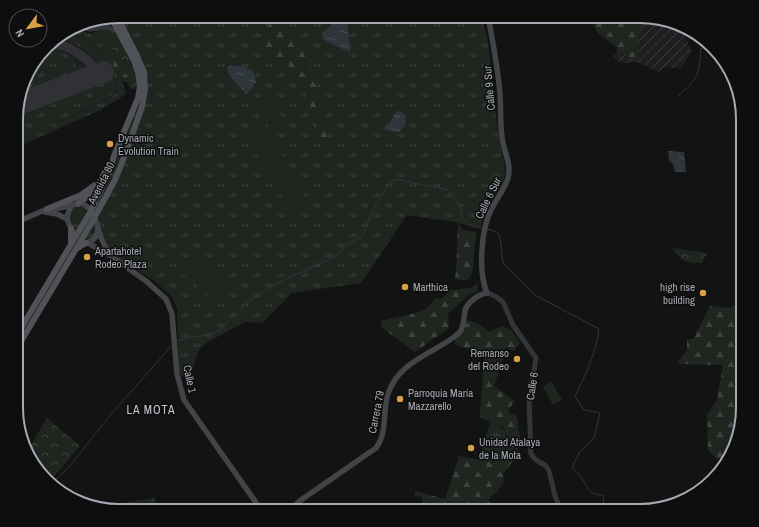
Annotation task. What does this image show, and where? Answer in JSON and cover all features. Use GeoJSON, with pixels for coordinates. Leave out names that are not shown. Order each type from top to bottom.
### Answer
{"type":"FeatureCollection","features":[{"type":"Feature","properties":{"kind":"main road","name":"Avenida 80"},"geometry":{"type":"LineString","coordinates":[[82,241],[91,211],[110,171],[114,156],[138,98],[140,87],[136,69],[114,23]]}},
{"type":"Feature","properties":{"kind":"main road","name":"Avenida 80"},"geometry":{"type":"LineString","coordinates":[[23,326],[73,247],[82,241],[115,180],[140,113],[146,89],[145,76],[120,23]]}},
{"type":"Feature","properties":{"kind":"main road","name":"Calle 9 Sur"},"geometry":{"type":"LineString","coordinates":[[489,23],[497,64],[502,137],[507,159]]}},
{"type":"Feature","properties":{"kind":"main road"},"geometry":{"type":"LineString","coordinates":[[82,241],[71,228],[67,219],[67,212],[75,204],[93,193],[114,156]]}},
{"type":"Feature","properties":{"kind":"main road","name":"Calle 6 Sur"},"geometry":{"type":"LineString","coordinates":[[487,293],[483,279],[482,265],[484,228],[490,211],[509,178],[507,159]]}},
{"type":"Feature","properties":{"kind":"main road"},"geometry":{"type":"LineString","coordinates":[[23,220],[81,195],[93,188],[99,181]]}},
{"type":"Feature","properties":{"kind":"main road"},"geometry":{"type":"LineString","coordinates":[[47,209],[60,208],[75,204],[84,204],[91,211]]}},
{"type":"Feature","properties":{"kind":"main road","name":"Calle 1"},"geometry":{"type":"LineString","coordinates":[[91,211],[95,217],[101,237],[111,256]]}},
{"type":"Feature","properties":{"kind":"main road"},"geometry":{"type":"LineString","coordinates":[[40,213],[53,212],[67,219]]}},
{"type":"Feature","properties":{"kind":"main road"},"geometry":{"type":"LineString","coordinates":[[71,228],[73,247],[82,241],[96,237],[98,228]]}},
{"type":"Feature","properties":{"kind":"main road","name":"Calle 1"},"geometry":{"type":"LineString","coordinates":[[82,241],[111,256],[146,281],[166,299],[171,310],[178,380],[186,404],[257,504]]}},
{"type":"Feature","properties":{"kind":"main road","name":"Avenida 80"},"geometry":{"type":"LineString","coordinates":[[23,338],[56,281],[73,247]]}},
{"type":"Feature","properties":{"kind":"main road"},"geometry":{"type":"LineString","coordinates":[[56,281],[60,288]]}},
{"type":"Feature","properties":{"kind":"main road","name":"Carrera 79"},"geometry":{"type":"LineString","coordinates":[[296,504],[376,448],[382,439],[388,394],[398,376],[410,364],[459,333],[464,325],[464,312],[467,306],[479,296],[487,293]]}},
{"type":"Feature","properties":{"kind":"main road"},"geometry":{"type":"LineString","coordinates":[[33,321],[35,328]]}},
{"type":"Feature","properties":{"kind":"street"},"geometry":{"type":"LineString","coordinates":[[100,28],[104,24]]}},
{"type":"Feature","properties":{"kind":"street"},"geometry":{"type":"LineString","coordinates":[[86,29],[111,28],[119,32]]}},
{"type":"Feature","properties":{"kind":"street","name":"Calle 6"},"geometry":{"type":"LineString","coordinates":[[487,293],[495,296],[502,302],[513,325],[536,358],[529,402],[531,418],[531,454],[536,460],[546,466],[549,471],[558,504]]}},
{"type":"Feature","properties":{"kind":"shaded area"},"geometry":{"type":"Polygon","coordinates":[[[639,23],[659,25],[677,30],[684,34],[692,52],[681,69],[667,67],[663,68],[659,72],[636,62],[624,63],[617,61],[613,56],[617,54],[616,41],[640,32],[639,23]]]}},
{"type":"Feature","properties":{"kind":"shaded area"},"geometry":{"type":"Polygon","coordinates":[[[80,32],[91,34],[122,81],[126,94],[100,110],[23,144],[24,107],[30,82],[39,66],[47,56],[66,39],[77,33],[80,32]]]}},
{"type":"Feature","properties":{"kind":"green space"},"geometry":{"type":"Polygon","coordinates":[[[123,23],[483,23],[488,41],[498,134],[504,162],[505,175],[502,185],[487,205],[480,228],[455,222],[407,215],[361,283],[292,293],[262,323],[245,322],[206,343],[199,350],[190,375],[184,376],[179,373],[177,307],[172,297],[156,282],[113,254],[102,233],[99,217],[111,192],[146,100],[148,82],[145,66],[123,23]]]}},
{"type":"Feature","properties":{"kind":"green space"},"geometry":{"type":"Polygon","coordinates":[[[271,23],[274,23],[285,30],[301,48],[310,54],[309,65],[315,69],[319,77],[316,92],[320,107],[322,125],[328,140],[325,146],[320,143],[311,115],[305,113],[303,103],[306,93],[295,89],[299,85],[296,81],[291,81],[289,66],[282,62],[273,64],[268,60],[266,54],[261,54],[260,49],[256,44],[263,43],[263,39],[260,36],[262,31],[271,23]]]}},
{"type":"Feature","properties":{"kind":"green space"},"geometry":{"type":"Polygon","coordinates":[[[592,23],[641,23],[636,62],[598,33],[592,23]]]}},
{"type":"Feature","properties":{"kind":"green space"},"geometry":{"type":"Polygon","coordinates":[[[107,29],[116,32],[132,67],[137,88],[134,89],[108,41],[103,37],[92,33],[107,29]]]}},
{"type":"Feature","properties":{"kind":"green space"},"geometry":{"type":"Polygon","coordinates":[[[82,31],[93,35],[98,39],[113,62],[126,94],[100,110],[23,144],[23,115],[107,82],[102,66],[98,60],[82,48],[66,39],[71,36],[73,35],[82,38],[93,44],[103,56],[112,71],[116,85],[115,91],[110,96],[42,130],[93,107],[116,93],[117,88],[114,73],[106,58],[92,42],[86,38],[74,35],[82,31]]]}},
{"type":"Feature","properties":{"kind":"green space"},"geometry":{"type":"Polygon","coordinates":[[[92,33],[103,37],[108,41],[134,89],[131,89],[126,82],[122,81],[103,45],[91,34],[92,33]]]}},
{"type":"Feature","properties":{"kind":"green space"},"geometry":{"type":"Polygon","coordinates":[[[52,51],[65,53],[72,58],[76,64],[76,69],[71,73],[27,90],[39,66],[52,51]]]}},
{"type":"Feature","properties":{"kind":"green space"},"geometry":{"type":"Polygon","coordinates":[[[141,69],[143,99],[116,172],[96,212],[94,209],[111,175],[140,98],[139,70],[141,69]]]}},
{"type":"Feature","properties":{"kind":"green space"},"geometry":{"type":"Polygon","coordinates":[[[266,96],[289,125],[275,135],[252,106],[266,96]]]}},
{"type":"Feature","properties":{"kind":"green space"},"geometry":{"type":"Polygon","coordinates":[[[258,122],[286,161],[282,164],[293,179],[278,191],[267,175],[270,172],[242,133],[258,122]]]}},
{"type":"Feature","properties":{"kind":"green space"},"geometry":{"type":"Polygon","coordinates":[[[295,182],[306,198],[291,209],[280,193],[295,182]]]}},
{"type":"Feature","properties":{"kind":"green space"},"geometry":{"type":"Polygon","coordinates":[[[79,205],[89,213],[94,221],[95,234],[89,240],[77,233],[71,220],[71,210],[74,206],[79,205]]]}},
{"type":"Feature","properties":{"kind":"green space"},"geometry":{"type":"Polygon","coordinates":[[[458,224],[464,230],[476,232],[472,272],[471,276],[466,280],[455,279],[458,224]]]}},
{"type":"Feature","properties":{"kind":"green space"},"geometry":{"type":"Polygon","coordinates":[[[672,248],[707,253],[702,263],[692,263],[681,259],[672,248]]]}},
{"type":"Feature","properties":{"kind":"green space"},"geometry":{"type":"Polygon","coordinates":[[[194,257],[225,285],[212,299],[181,272],[194,257]]]}},
{"type":"Feature","properties":{"kind":"green space"},"geometry":{"type":"Polygon","coordinates":[[[478,283],[478,290],[475,293],[470,294],[448,314],[449,328],[415,352],[382,328],[381,321],[420,312],[428,307],[436,298],[441,299],[446,295],[448,290],[471,288],[478,283]]]}},
{"type":"Feature","properties":{"kind":"green space"},"geometry":{"type":"Polygon","coordinates":[[[710,306],[729,308],[736,306],[736,414],[731,439],[721,459],[717,459],[708,450],[707,415],[717,400],[723,365],[679,364],[678,362],[687,350],[687,340],[694,338],[710,306]]]}},
{"type":"Feature","properties":{"kind":"green space"},"geometry":{"type":"Polygon","coordinates":[[[469,320],[490,332],[501,326],[511,330],[520,343],[514,351],[506,348],[494,386],[515,401],[508,410],[511,415],[515,414],[517,418],[521,445],[519,446],[516,457],[503,474],[504,482],[488,501],[492,504],[423,504],[422,497],[415,496],[415,491],[445,499],[459,456],[495,463],[505,454],[507,435],[503,427],[480,418],[484,353],[455,345],[455,340],[469,320]]]}},
{"type":"Feature","properties":{"kind":"green space"},"geometry":{"type":"Polygon","coordinates":[[[551,381],[562,400],[553,405],[543,387],[551,381]]]}},
{"type":"Feature","properties":{"kind":"green space"},"geometry":{"type":"Polygon","coordinates":[[[47,418],[80,446],[53,478],[39,461],[31,446],[47,418]]]}},
{"type":"Feature","properties":{"kind":"green space"},"geometry":{"type":"Polygon","coordinates":[[[490,422],[505,431],[507,437],[505,454],[495,463],[479,460],[490,422]]]}},
{"type":"Feature","properties":{"kind":"green space"},"geometry":{"type":"Polygon","coordinates":[[[154,498],[157,504],[119,504],[154,498]]]}},
{"type":"Feature","properties":{"kind":"water"},"geometry":{"type":"Polygon","coordinates":[[[333,23],[348,23],[348,42],[351,47],[349,52],[324,40],[322,36],[323,32],[333,23]]]}},
{"type":"Feature","properties":{"kind":"water"},"geometry":{"type":"Polygon","coordinates":[[[229,65],[245,67],[253,71],[256,82],[247,95],[233,80],[227,70],[229,65]]]}},
{"type":"Feature","properties":{"kind":"water"},"geometry":{"type":"Polygon","coordinates":[[[398,111],[406,116],[405,126],[398,132],[384,129],[395,113],[398,111]]]}},
{"type":"Feature","properties":{"kind":"water"},"geometry":{"type":"Polygon","coordinates":[[[668,151],[684,152],[686,172],[675,172],[673,164],[669,161],[668,151]]]}},
{"type":"Feature","properties":{"kind":"waterway"},"geometry":{"type":"LineString","coordinates":[[678,96],[694,81],[698,71],[701,49],[703,47]]}},
{"type":"Feature","properties":{"kind":"waterway"},"geometry":{"type":"LineString","coordinates":[[177,341],[186,338],[208,335],[219,331],[246,303],[276,284],[334,257],[346,246],[362,236],[376,204],[392,181],[397,179],[448,190],[456,199],[464,220],[471,226],[483,228]]}},
{"type":"Feature","properties":{"kind":"waterway"},"geometry":{"type":"LineString","coordinates":[[487,229],[497,232],[500,237],[503,263],[535,295],[599,329],[593,355],[575,396],[584,410],[600,413],[594,438],[579,453],[572,468],[579,474],[590,491],[598,495],[603,495],[604,504]]}},
{"type":"Feature","properties":{"kind":"waterway"},"geometry":{"type":"LineString","coordinates":[[55,479],[73,462],[108,418],[173,344]]}},
{"type":"Feature","properties":{"kind":"taxiway"},"geometry":{"type":"LineString","coordinates":[[59,45],[71,49],[92,65],[94,72],[91,77]]}},
{"type":"Feature","properties":{"kind":"runway"},"geometry":{"type":"LineString","coordinates":[[25,102],[103,72]]}},
{"type":"Feature","properties":{"kind":"place","name":"Dynamic Evolution Train"},"geometry":{"type":"Point","coordinates":[110,144]}},
{"type":"Feature","properties":{"kind":"place","name":"Apartahotel Rodeo Plaza"},"geometry":{"type":"Point","coordinates":[87,257]}},
{"type":"Feature","properties":{"kind":"place","name":"Marthica"},"geometry":{"type":"Point","coordinates":[405,287]}},
{"type":"Feature","properties":{"kind":"place","name":"high rise building"},"geometry":{"type":"Point","coordinates":[703,293]}},
{"type":"Feature","properties":{"kind":"place","name":"Remanso del Rodeo"},"geometry":{"type":"Point","coordinates":[517,359]}},
{"type":"Feature","properties":{"kind":"place","name":"Parroquia María Mazzarello"},"geometry":{"type":"Point","coordinates":[400,399]}},
{"type":"Feature","properties":{"kind":"place","name":"Unidad Atalaya de la Mota"},"geometry":{"type":"Point","coordinates":[471,448]}},
{"type":"Feature","properties":{"kind":"district","name":"LA MOTA"},"geometry":{"type":"Point","coordinates":[151,410]}}]}
